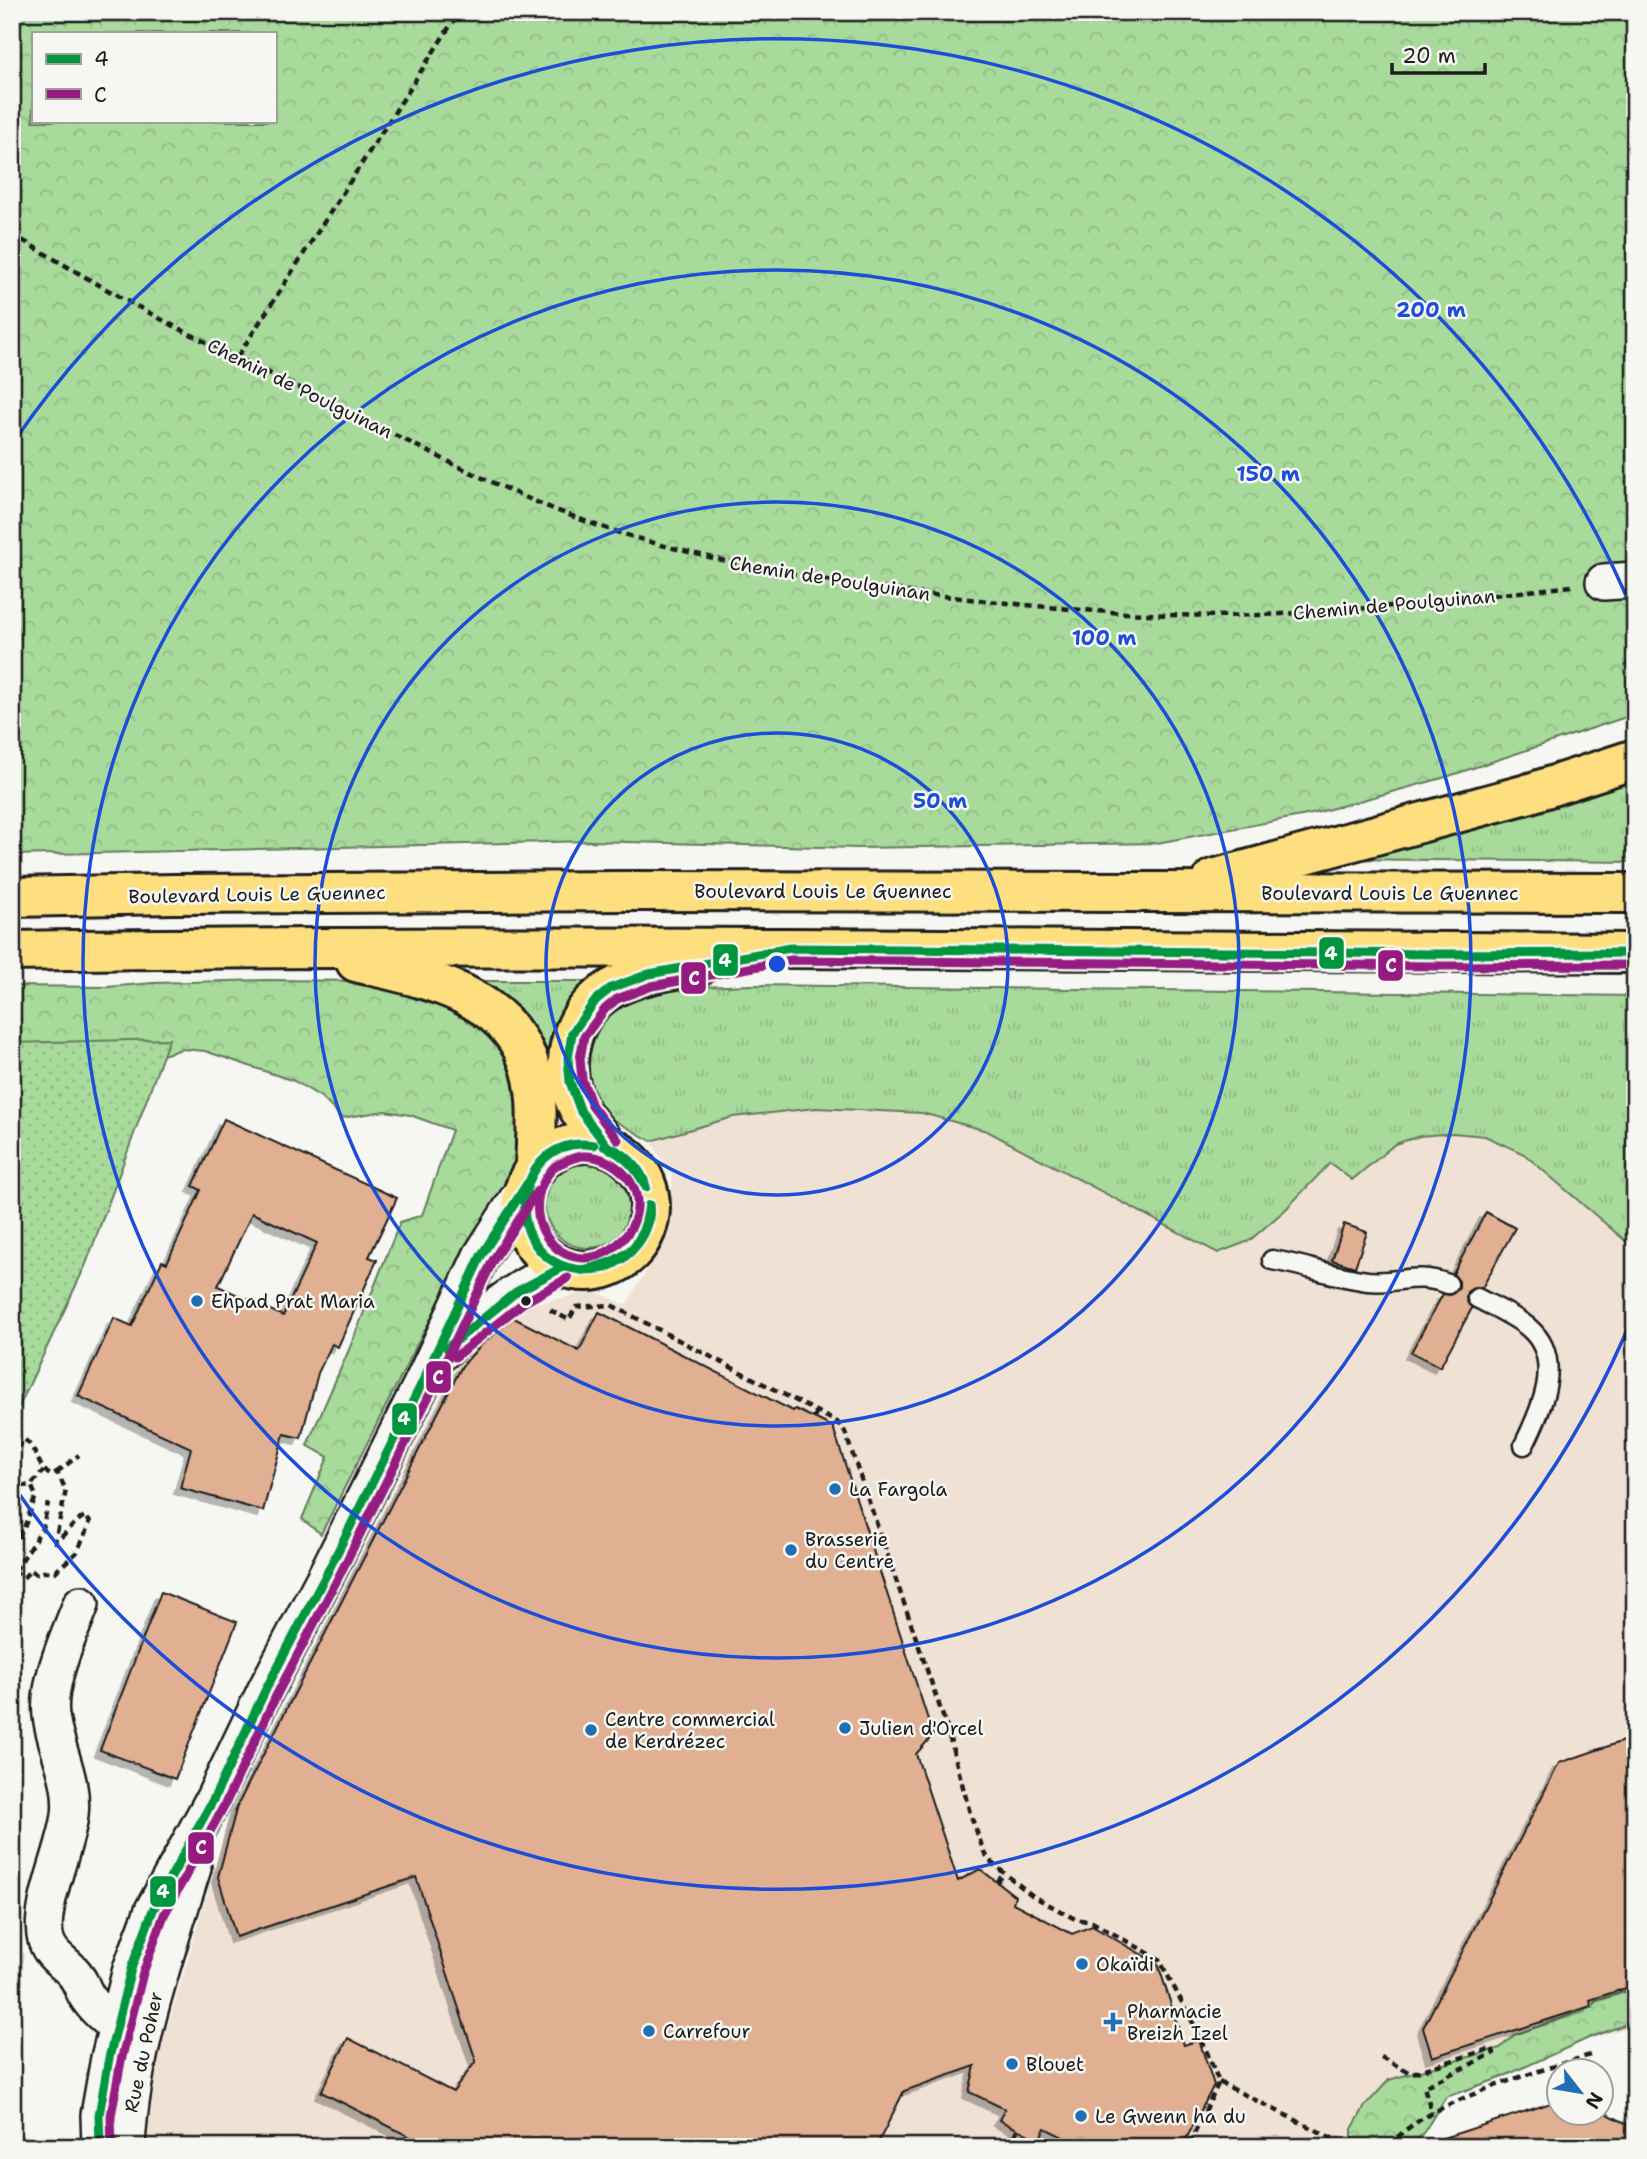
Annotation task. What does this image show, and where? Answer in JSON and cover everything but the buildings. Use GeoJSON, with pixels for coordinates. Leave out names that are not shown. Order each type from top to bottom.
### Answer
{"type":"FeatureCollection","features":[{"type":"Feature","properties":{"kind":"main road"},"geometry":{"type":"LineString","coordinates":[[1165,891],[1515,798],[1635,758]]}},
{"type":"Feature","properties":{"kind":"main road","name":"Boulevard Louis Le Guennec"},"geometry":{"type":"LineString","coordinates":[[12,897],[626,891],[1635,893]]}},
{"type":"Feature","properties":{"kind":"main road"},"geometry":{"type":"LineString","coordinates":[[296,947],[435,981],[469,997],[490,1011],[517,1038],[527,1058],[533,1081],[536,1108],[531,1176],[523,1198],[525,1226],[540,1251],[563,1267],[580,1271],[598,1270],[630,1254],[641,1239],[648,1222],[650,1203],[646,1185],[638,1168],[620,1152],[584,1143],[560,1149],[546,1157],[531,1176]]}},
{"type":"Feature","properties":{"kind":"main road"},"geometry":{"type":"LineString","coordinates":[[12,951],[296,947],[1635,953]]}},
{"type":"Feature","properties":{"kind":"main road"},"geometry":{"type":"LineString","coordinates":[[608,1147],[581,1112],[570,1082],[568,1059],[572,1032],[596,999],[611,988],[649,975],[790,948]]}},
{"type":"Feature","properties":{"kind":"street","name":"Rue du Poher"},"geometry":{"type":"LineString","coordinates":[[100,2147],[99,2115],[116,2026],[126,1985],[153,1910],[214,1797],[481,1256],[531,1176]]}},
{"type":"Feature","properties":{"kind":"street","name":"Rue du Poher"},"geometry":{"type":"LineString","coordinates":[[431,1362],[509,1295],[563,1267]]}},
{"type":"Feature","properties":{"kind":"street"},"geometry":{"type":"LineString","coordinates":[[81,1604],[57,1670],[51,1698],[51,1720],[71,1794],[66,1837],[46,1909],[44,1927],[46,1941],[56,1958],[74,1972],[90,2001],[116,2026]]}},
{"type":"Feature","properties":{"kind":"street","name":"Rue du Poher"},"geometry":{"type":"LineString","coordinates":[[127,2147],[131,2095],[151,2012],[214,1797]]}},
{"type":"Feature","properties":{"kind":"street"},"geometry":{"type":"LineString","coordinates":[[74,1972],[103,1973],[126,1985],[151,2012]]}},
{"type":"Feature","properties":{"kind":"lane"},"geometry":{"type":"LineString","coordinates":[[1272,1260],[1357,1280],[1377,1282],[1422,1277],[1448,1284]]}},
{"type":"Feature","properties":{"kind":"lane"},"geometry":{"type":"LineString","coordinates":[[1477,1298],[1530,1328],[1538,1337],[1545,1353],[1548,1369],[1544,1401],[1524,1445]]}},
{"type":"Feature","properties":{"kind":"path"},"geometry":{"type":"LineString","coordinates":[[238,356],[459,12]]}},
{"type":"Feature","properties":{"kind":"path","name":"Chemin de Poulguinan"},"geometry":{"type":"LineString","coordinates":[[12,234],[192,335],[509,492],[615,531],[703,556],[788,575],[876,588],[1081,611],[1188,616],[1333,610],[1619,581]]}},
{"type":"Feature","properties":{"kind":"path"},"geometry":{"type":"LineString","coordinates":[[526,1284],[549,1310],[569,1320],[576,1307],[611,1305],[837,1422],[845,1432],[947,1728],[970,1814],[984,1852],[1004,1874],[1033,1896],[1075,1919],[1092,1922],[1159,1959],[1201,2038],[1219,2082],[1350,2147]]}},
{"type":"Feature","properties":{"kind":"path"},"geometry":{"type":"LineString","coordinates":[[814,1418],[817,1412]]}},
{"type":"Feature","properties":{"kind":"path"},"geometry":{"type":"LineString","coordinates":[[12,1458],[24,1439],[31,1445],[43,1471],[50,1475],[79,1455]]}},
{"type":"Feature","properties":{"kind":"path"},"geometry":{"type":"LineString","coordinates":[[12,1495],[23,1486],[31,1485],[43,1471]]}},
{"type":"Feature","properties":{"kind":"path"},"geometry":{"type":"LineString","coordinates":[[48,1503],[43,1527],[14,1570],[23,1578],[31,1570],[37,1574],[55,1572],[77,1552],[90,1522],[85,1516],[76,1520],[55,1542],[66,1490],[57,1472]]}},
{"type":"Feature","properties":{"kind":"path"},"geometry":{"type":"LineString","coordinates":[[12,1548],[28,1520],[36,1496],[31,1485]]}},
{"type":"Feature","properties":{"kind":"path"},"geometry":{"type":"LineString","coordinates":[[997,1882],[1004,1874]]}},
{"type":"Feature","properties":{"kind":"path"},"geometry":{"type":"LineString","coordinates":[[1381,2057],[1410,2073],[1492,2048],[1494,2053],[1424,2087],[1432,2113]]}},
{"type":"Feature","properties":{"kind":"path"},"geometry":{"type":"LineString","coordinates":[[1390,2147],[1407,2129],[1457,2101],[1590,2056]]}},
{"type":"Feature","properties":{"kind":"path"},"geometry":{"type":"LineString","coordinates":[[1188,2147],[1219,2082]]}},
{"type":"Feature","properties":{"kind":"path"},"geometry":{"type":"LineString","coordinates":[[1008,2147],[1018,2129]]}},
{"type":"Feature","properties":{"kind":"shaded area","name":"Centre commercial de Kerdrézec"},"geometry":{"type":"Polygon","coordinates":[[[816,1108],[922,1113],[987,1131],[1218,1253],[1249,1241],[1285,1210],[1330,1163],[1352,1180],[1395,1144],[1420,1136],[1453,1133],[1485,1136],[1524,1154],[1635,1249],[1635,2026],[1405,2088],[1370,2147],[145,2147],[146,2095],[229,1818],[455,1367],[502,1318],[533,1304],[594,1291],[626,1305],[671,1229],[672,1176],[651,1141],[733,1117],[816,1108]]]}},
{"type":"Feature","properties":{"kind":"green space"},"geometry":{"type":"Polygon","coordinates":[[[12,12],[1635,12],[1635,714],[1446,777],[1312,814],[1157,843],[859,848],[589,841],[12,855],[12,12]]]}},
{"type":"Feature","properties":{"kind":"green space"},"geometry":{"type":"Polygon","coordinates":[[[1635,768],[1635,862],[1330,859],[1635,768]]]}},
{"type":"Feature","properties":{"kind":"green space"},"geometry":{"type":"Polygon","coordinates":[[[268,980],[363,981],[450,1005],[490,1033],[514,1060],[526,1149],[506,1195],[423,1333],[321,1534],[302,1519],[328,1457],[307,1445],[400,1222],[422,1215],[452,1130],[410,1115],[385,1111],[342,1118],[321,1097],[294,1081],[205,1051],[182,1049],[118,1069],[12,1051],[12,986],[107,987],[268,980]]]}},
{"type":"Feature","properties":{"kind":"green space"},"geometry":{"type":"Polygon","coordinates":[[[472,981],[585,981],[591,985],[552,1045],[546,1074],[472,981]]]}},
{"type":"Feature","properties":{"kind":"green space"},"geometry":{"type":"Polygon","coordinates":[[[751,985],[1635,996],[1635,1249],[1524,1154],[1485,1136],[1453,1133],[1420,1136],[1395,1144],[1352,1180],[1330,1163],[1285,1210],[1249,1241],[1218,1253],[987,1131],[922,1113],[816,1108],[733,1117],[651,1141],[610,1118],[590,1097],[581,1052],[590,1024],[635,993],[675,988],[751,985]]]}},
{"type":"Feature","properties":{"kind":"green space"},"geometry":{"type":"Polygon","coordinates":[[[169,1039],[86,1264],[17,1411],[12,1413],[12,1043],[169,1039]]]}},
{"type":"Feature","properties":{"kind":"green space"},"geometry":{"type":"Polygon","coordinates":[[[588,1162],[612,1169],[624,1181],[631,1205],[624,1229],[612,1241],[588,1248],[564,1241],[552,1229],[545,1205],[552,1181],[564,1169],[588,1162]]]}},
{"type":"Feature","properties":{"kind":"green space"},"geometry":{"type":"Polygon","coordinates":[[[1635,1988],[1635,2021],[1591,2037],[1500,2078],[1446,2097],[1411,2147],[1357,2147],[1352,2140],[1352,2129],[1365,2106],[1389,2080],[1500,2048],[1514,2035],[1593,2007],[1595,2001],[1635,1988]]]}},
{"type":"Feature","properties":{"kind":"transit line","name":"4"},"geometry":{"type":"LineString","coordinates":[[608,1147],[581,1112],[570,1082],[568,1059],[572,1033],[596,1000],[611,988],[649,974],[790,948],[1442,954],[1635,953]]}},
{"type":"Feature","properties":{"kind":"transit line","name":"C"},"geometry":{"type":"LineString","coordinates":[[618,1140],[592,1106],[582,1079],[580,1059],[584,1037],[605,1009],[617,999],[652,986],[791,960],[1442,966],[1635,965]]}},
{"type":"Feature","properties":{"kind":"transit line","name":"4"},"geometry":{"type":"LineString","coordinates":[[582,1270],[554,1262],[536,1245],[526,1223],[525,1199],[532,1176],[546,1158],[567,1146],[594,1145]]}},
{"type":"Feature","properties":{"kind":"transit line","name":"4"},"geometry":{"type":"LineString","coordinates":[[604,1146],[618,1151],[631,1161],[646,1187]]}},
{"type":"Feature","properties":{"kind":"transit line","name":"4"},"geometry":{"type":"LineString","coordinates":[[604,1146],[629,1163],[646,1187]]}},
{"type":"Feature","properties":{"kind":"transit line","name":"C"},"geometry":{"type":"LineString","coordinates":[[555,1166],[542,1185],[537,1204],[540,1223],[548,1238],[560,1251],[576,1257],[594,1257],[613,1248],[629,1231],[636,1214],[637,1197],[628,1178],[612,1164],[592,1156],[582,1156],[557,1165]]}},
{"type":"Feature","properties":{"kind":"transit line","name":"4"},"geometry":{"type":"LineString","coordinates":[[100,2147],[99,2115],[109,2058],[131,1969],[153,1910],[214,1798],[266,1689],[327,1573],[422,1383],[481,1256],[527,1184]]}},
{"type":"Feature","properties":{"kind":"transit line","name":"C"},"geometry":{"type":"LineString","coordinates":[[112,2147],[111,2116],[121,2061],[143,1973],[164,1915],[225,1804],[277,1694],[433,1388],[492,1262],[537,1191]]}},
{"type":"Feature","properties":{"kind":"transit line","name":"4"},"geometry":{"type":"LineString","coordinates":[[582,1270],[610,1262],[629,1251],[642,1233],[649,1205]]}},
{"type":"Feature","properties":{"kind":"transit line","name":"4"},"geometry":{"type":"LineString","coordinates":[[582,1270],[605,1268],[631,1251],[638,1244],[647,1225],[649,1205]]}},
{"type":"Feature","properties":{"kind":"transit line","name":"4"},"geometry":{"type":"LineString","coordinates":[[447,1348],[516,1292],[563,1267]]}},
{"type":"Feature","properties":{"kind":"transit line","name":"C"},"geometry":{"type":"LineString","coordinates":[[455,1357],[523,1303],[568,1278]]}},
{"type":"Feature","properties":{"kind":"place","name":"Ehpad Prat Maria"},"geometry":{"type":"Point","coordinates":[197,1301]}},
{"type":"Feature","properties":{"kind":"place","name":"La Fargola"},"geometry":{"type":"Point","coordinates":[835,1489]}},
{"type":"Feature","properties":{"kind":"place","name":"Brasserie du Centre"},"geometry":{"type":"Point","coordinates":[791,1550]}},
{"type":"Feature","properties":{"kind":"place","name":"Julien d'Orcel"},"geometry":{"type":"Point","coordinates":[845,1728]}},
{"type":"Feature","properties":{"kind":"place","name":"Centre commercial de Kerdrézec"},"geometry":{"type":"Point","coordinates":[591,1730]}},
{"type":"Feature","properties":{"kind":"place","name":"Okaïdi"},"geometry":{"type":"Point","coordinates":[1082,1964]}},
{"type":"Feature","properties":{"kind":"place","name":"Pharmacie Breizh Izel"},"geometry":{"type":"Point","coordinates":[1113,2022]}},
{"type":"Feature","properties":{"kind":"place","name":"Carrefour"},"geometry":{"type":"Point","coordinates":[649,2031]}},
{"type":"Feature","properties":{"kind":"place","name":"Blouet"},"geometry":{"type":"Point","coordinates":[1012,2064]}},
{"type":"Feature","properties":{"kind":"place","name":"Le Gwenn ha du"},"geometry":{"type":"Point","coordinates":[1081,2116]}}]}
